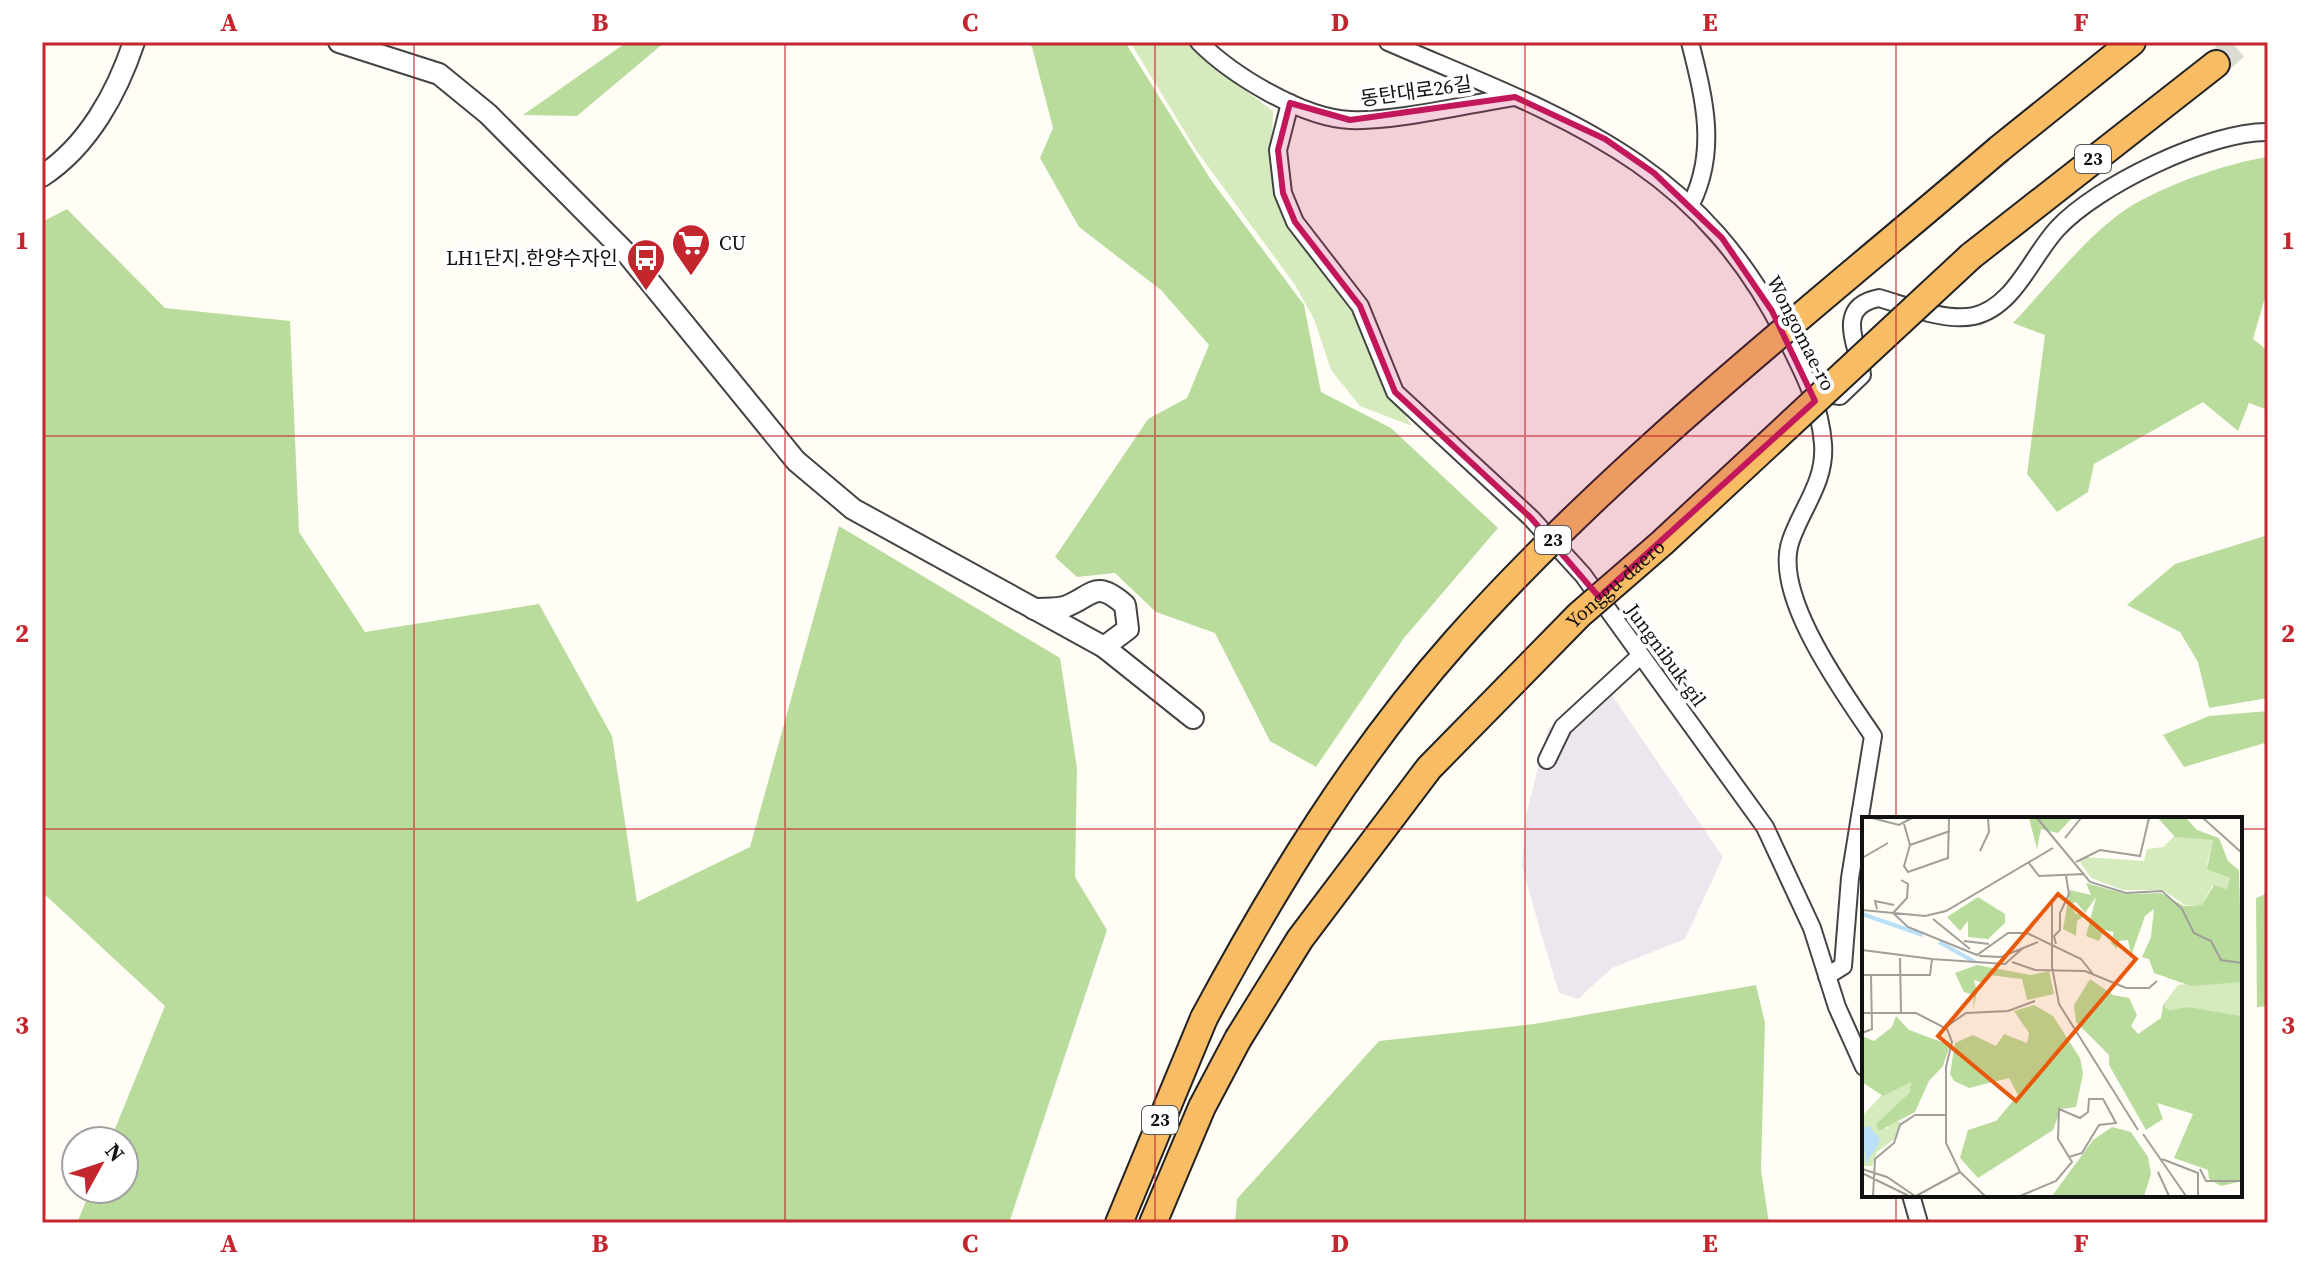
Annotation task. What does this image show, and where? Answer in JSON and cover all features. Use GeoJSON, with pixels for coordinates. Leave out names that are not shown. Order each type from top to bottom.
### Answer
{"type":"FeatureCollection","features":[{"type":"Feature","properties":{"kind":"highway","name":"23"},"geometry":{"type":"LineString","coordinates":[[1119,1223],[1204,1018],[1268,898],[1380,735],[1454,642],[1563,530],[1700,406],[1999,149],[2132,42]]}},
{"type":"Feature","properties":{"kind":"highway","name":"Yonggu-daero"},"geometry":{"type":"LineString","coordinates":[[1153,1223],[1202,1107],[1238,1039],[1300,939],[1429,768],[1579,615],[1662,543],[1971,256],[2216,64]]}},
{"type":"Feature","properties":{"kind":"street"},"geometry":{"type":"LineString","coordinates":[[42,176],[87,133],[110,99],[134,42]]}},
{"type":"Feature","properties":{"kind":"street"},"geometry":{"type":"LineString","coordinates":[[339,42],[439,74],[488,114],[628,255],[796,461],[853,509],[1104,647],[1193,718]]}},
{"type":"Feature","properties":{"kind":"street","name":"동탄대로26길"},"geometry":{"type":"LineString","coordinates":[[1199,42],[1214,58],[1290,103],[1350,120],[1515,97]]}},
{"type":"Feature","properties":{"kind":"street","name":"Wongomae-ro"},"geometry":{"type":"LineString","coordinates":[[1388,42],[1605,139],[1654,173],[1691,204],[1757,286],[1814,393],[1823,446],[1820,478],[1790,542],[1790,578],[1812,645],[1873,736],[1850,878],[1843,966],[1827,976]]}},
{"type":"Feature","properties":{"kind":"street"},"geometry":{"type":"LineString","coordinates":[[1690,42],[1708,118],[1705,169],[1691,204]]}},
{"type":"Feature","properties":{"kind":"street","name":"Jungnibuk-gil"},"geometry":{"type":"LineString","coordinates":[[1290,103],[1278,150],[1283,193],[1295,222],[1360,306],[1395,392],[1531,518],[1583,575],[1765,827],[1812,928],[1827,976],[1862,1062]]}},
{"type":"Feature","properties":{"kind":"street"},"geometry":{"type":"LineString","coordinates":[[1814,393],[1840,396],[1862,375],[1851,334],[1860,308],[1869,300],[1879,298],[1957,317],[1978,315],[2005,296],[2056,230],[2096,197],[2220,137],[2268,132]]}},
{"type":"Feature","properties":{"kind":"street"},"geometry":{"type":"LineString","coordinates":[[1034,609],[1066,606],[1089,591],[1112,593],[1125,605],[1128,629],[1104,647]]}},
{"type":"Feature","properties":{"kind":"street"},"geometry":{"type":"LineString","coordinates":[[1547,760],[1563,727],[1640,656]]}},
{"type":"Feature","properties":{"kind":"street"},"geometry":{"type":"LineString","coordinates":[[1912,1197],[1919,1223]]}},
{"type":"Feature","properties":{"kind":"highlighted area"},"geometry":{"type":"Polygon","coordinates":[[[1515,97],[1605,139],[1654,173],[1722,238],[1772,311],[1815,401],[1599,597],[1531,518],[1395,392],[1360,306],[1295,222],[1283,193],[1278,150],[1290,103],[1350,120],[1515,97]]]}},
{"type":"Feature","properties":{"kind":"shaded area"},"geometry":{"type":"Polygon","coordinates":[[[1609,691],[1723,857],[1685,939],[1612,968],[1578,999],[1559,993],[1540,930],[1522,866],[1526,815],[1548,729],[1609,691]]]}},
{"type":"Feature","properties":{"kind":"green space"},"geometry":{"type":"Polygon","coordinates":[[[627,42],[665,42],[577,116],[523,115],[627,42]]]}},
{"type":"Feature","properties":{"kind":"green space"},"geometry":{"type":"Polygon","coordinates":[[[1027,42],[1125,42],[1211,180],[1304,305],[1321,392],[1391,428],[1498,528],[1404,638],[1316,767],[1270,741],[1215,633],[1156,612],[1115,573],[1077,577],[1055,557],[1148,419],[1187,398],[1209,345],[1161,290],[1079,227],[1040,158],[1053,128],[1032,47],[1027,42]]]}},
{"type":"Feature","properties":{"kind":"green space"},"geometry":{"type":"Polygon","coordinates":[[[1130,42],[1190,42],[1210,64],[1273,111],[1272,141],[1279,202],[1345,296],[1376,367],[1412,426],[1360,406],[1331,370],[1314,319],[1295,285],[1196,150],[1130,42]]]}},
{"type":"Feature","properties":{"kind":"green space"},"geometry":{"type":"Polygon","coordinates":[[[2268,157],[2268,287],[2253,339],[2268,351],[2268,410],[2249,403],[2238,431],[2203,402],[2094,464],[2088,492],[2057,512],[2027,474],[2045,335],[2013,323],[2083,247],[2128,208],[2195,176],[2268,157]]]}},
{"type":"Feature","properties":{"kind":"green space"},"geometry":{"type":"Polygon","coordinates":[[[67,209],[165,308],[290,321],[299,532],[365,632],[539,604],[612,736],[637,902],[750,847],[839,526],[1060,658],[1077,768],[1075,877],[1107,930],[1009,1223],[77,1223],[84,1205],[140,1205],[140,1125],[117,1125],[165,1006],[42,892],[42,222],[67,209]]]}},
{"type":"Feature","properties":{"kind":"green space"},"geometry":{"type":"Polygon","coordinates":[[[2268,535],[2268,698],[2209,708],[2198,662],[2180,632],[2127,605],[2175,564],[2268,535]]]}},
{"type":"Feature","properties":{"kind":"green space"},"geometry":{"type":"Polygon","coordinates":[[[2268,711],[2268,742],[2184,767],[2163,735],[2209,716],[2268,711]]]}},
{"type":"Feature","properties":{"kind":"green space"},"geometry":{"type":"Polygon","coordinates":[[[2268,893],[2268,1006],[2257,1007],[2256,898],[2268,893]]]}},
{"type":"Feature","properties":{"kind":"green space"},"geometry":{"type":"Polygon","coordinates":[[[1756,985],[1765,1023],[1761,1170],[1769,1223],[1235,1223],[1237,1199],[1379,1041],[1534,1024],[1756,985]]]}},
{"type":"Feature","properties":{"kind":"tunnel"},"geometry":{"type":"LineString","coordinates":[[2216,64],[2241,42]]}},
{"type":"Feature","properties":{"kind":"place","name":"CU"},"geometry":{"type":"Point","coordinates":[691,277]}},
{"type":"Feature","properties":{"kind":"place","name":"LH1단지.한양수자인"},"geometry":{"type":"Point","coordinates":[646,292]}}]}
